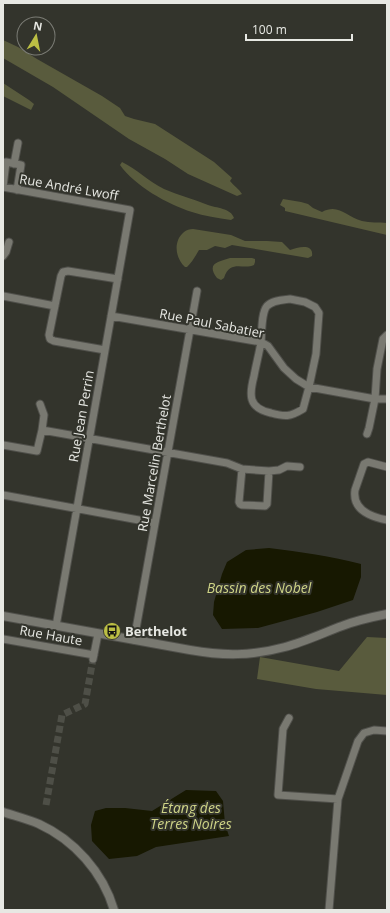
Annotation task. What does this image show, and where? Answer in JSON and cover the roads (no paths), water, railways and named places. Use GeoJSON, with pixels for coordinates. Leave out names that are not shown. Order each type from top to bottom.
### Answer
{"type":"FeatureCollection","features":[{"type":"Feature","properties":{"kind":"street"},"geometry":{"type":"LineString","coordinates":[[14,164],[18,143]]}},
{"type":"Feature","properties":{"kind":"street"},"geometry":{"type":"LineString","coordinates":[[3,187],[6,162],[21,165],[17,190]]}},
{"type":"Feature","properties":{"kind":"street","name":"Rue André Lwoff"},"geometry":{"type":"LineString","coordinates":[[3,187],[130,210]]}},
{"type":"Feature","properties":{"kind":"street","name":"Rue Jean Perrin"},"geometry":{"type":"LineString","coordinates":[[56,626],[130,210]]}},
{"type":"Feature","properties":{"kind":"street"},"geometry":{"type":"LineString","coordinates":[[3,256],[9,242]]}},
{"type":"Feature","properties":{"kind":"street"},"geometry":{"type":"LineString","coordinates":[[105,350],[54,341],[50,339],[49,335],[63,272],[68,271],[118,279]]}},
{"type":"Feature","properties":{"kind":"street","name":"Rue Marcelin Berthelot"},"geometry":{"type":"LineString","coordinates":[[134,640],[197,291]]}},
{"type":"Feature","properties":{"kind":"street"},"geometry":{"type":"LineString","coordinates":[[3,296],[55,306]]}},
{"type":"Feature","properties":{"kind":"street"},"geometry":{"type":"LineString","coordinates":[[290,299],[305,302],[315,307],[319,313],[316,354],[309,387],[303,409],[293,415],[281,416],[262,411],[256,406],[251,398],[251,389],[261,342],[264,313],[267,306],[274,302],[290,299]]}},
{"type":"Feature","properties":{"kind":"street","name":"Rue Paul Sabatier"},"geometry":{"type":"LineString","coordinates":[[111,316],[261,342],[268,346],[284,368],[296,379],[309,387],[375,399],[387,399]]}},
{"type":"Feature","properties":{"kind":"street"},"geometry":{"type":"LineString","coordinates":[[367,434],[375,399],[376,369],[383,339],[387,335]]}},
{"type":"Feature","properties":{"kind":"street"},"geometry":{"type":"LineString","coordinates":[[3,445],[37,451],[44,415],[40,404]]}},
{"type":"Feature","properties":{"kind":"street"},"geometry":{"type":"LineString","coordinates":[[42,430],[227,463],[242,469],[270,471],[280,470],[287,466],[300,467]]}},
{"type":"Feature","properties":{"kind":"street"},"geometry":{"type":"LineString","coordinates":[[387,467],[368,462],[364,464],[354,494],[356,504],[362,510],[381,519],[387,520]]}},
{"type":"Feature","properties":{"kind":"street"},"geometry":{"type":"LineString","coordinates":[[242,469],[239,502],[242,505],[265,506],[267,504],[270,471]]}},
{"type":"Feature","properties":{"kind":"street"},"geometry":{"type":"LineString","coordinates":[[3,495],[155,523]]}},
{"type":"Feature","properties":{"kind":"street"},"geometry":{"type":"LineString","coordinates":[[3,616],[98,634],[228,655],[261,653],[286,647],[354,622],[387,614]]}},
{"type":"Feature","properties":{"kind":"street","name":"Rue Haute"},"geometry":{"type":"LineString","coordinates":[[3,639],[94,657],[98,634]]}},
{"type":"Feature","properties":{"kind":"street"},"geometry":{"type":"LineString","coordinates":[[289,718],[284,729],[278,795],[338,799]]}},
{"type":"Feature","properties":{"kind":"street"},"geometry":{"type":"LineString","coordinates":[[329,910],[338,799],[358,741],[364,733],[374,730],[387,731]]}},
{"type":"Feature","properties":{"kind":"street"},"geometry":{"type":"LineString","coordinates":[[3,812],[39,824],[71,844],[89,863],[101,880],[114,910]]}},
{"type":"Feature","properties":{"kind":"water","name":"Bassin des Nobel"},"geometry":{"type":"Polygon","coordinates":[[[269,548],[327,556],[361,564],[361,577],[353,600],[317,612],[258,628],[222,629],[213,615],[214,602],[227,562],[246,550],[269,548]]]}},
{"type":"Feature","properties":{"kind":"water","name":"Étang des Terres Noires"},"geometry":{"type":"Polygon","coordinates":[[[186,790],[216,791],[223,801],[225,824],[229,836],[156,847],[137,856],[109,859],[92,841],[91,825],[95,811],[106,808],[125,808],[152,811],[186,790]]]}},
{"type":"Feature","properties":{"kind":"tunnel"},"geometry":{"type":"LineString","coordinates":[[46,805],[62,715],[85,704],[93,659]]}},
{"type":"Feature","properties":{"kind":"place","name":"Berthelot"},"geometry":{"type":"Point","coordinates":[112,631]}}]}
